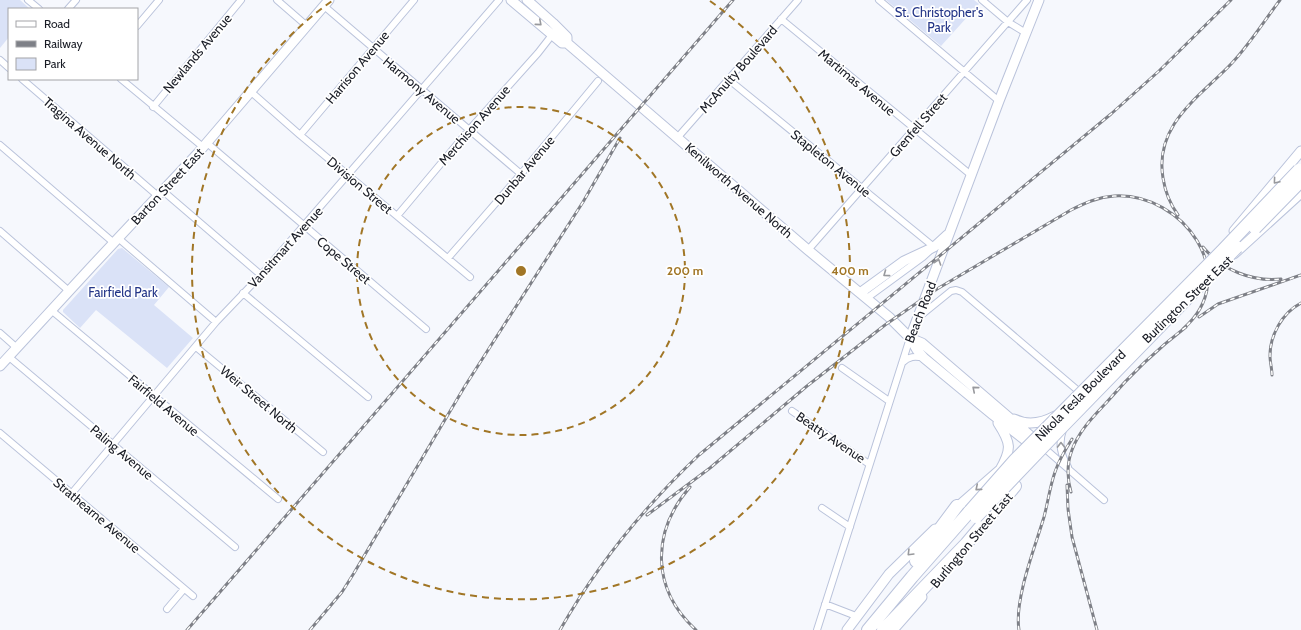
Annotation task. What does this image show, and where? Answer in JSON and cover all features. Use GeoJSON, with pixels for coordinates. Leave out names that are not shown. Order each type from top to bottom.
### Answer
{"type":"FeatureCollection","features":[{"type":"Feature","properties":{"kind":"highway","name":"Nikola Tesla Boulevard"},"geometry":{"type":"LineString","coordinates":[[874,627],[923,575],[973,514],[1061,428],[1300,173]]}},
{"type":"Feature","properties":{"kind":"highway"},"geometry":{"type":"LineString","coordinates":[[874,627],[966,544],[1015,486]]}},
{"type":"Feature","properties":{"kind":"highway"},"geometry":{"type":"LineString","coordinates":[[874,627],[957,506]]}},
{"type":"Feature","properties":{"kind":"main road","name":"Kenilworth Avenue North"},"geometry":{"type":"LineString","coordinates":[[512,0],[562,43],[567,43],[808,250],[892,320],[910,338],[924,358],[993,415],[1044,450]]}},
{"type":"Feature","properties":{"kind":"main road","name":"Kenilworth Avenue North"},"geometry":{"type":"LineString","coordinates":[[527,0],[567,37],[567,43]]}},
{"type":"Feature","properties":{"kind":"main road","name":"Beach Road"},"geometry":{"type":"LineString","coordinates":[[910,338],[999,101],[1039,0]]}},
{"type":"Feature","properties":{"kind":"main road","name":"Barton Street East"},"geometry":{"type":"LineString","coordinates":[[0,366],[116,240],[161,194],[327,3]]}},
{"type":"Feature","properties":{"kind":"main road","name":"Burlington Street East"},"geometry":{"type":"LineString","coordinates":[[893,630],[964,552],[1044,450],[1066,414],[1082,394],[1213,259],[1243,220],[1301,151]]}},
{"type":"Feature","properties":{"kind":"main road","name":"Burlington Street East"},"geometry":{"type":"LineString","coordinates":[[847,630],[889,574],[957,506],[1093,390],[1213,273],[1301,193]]}},
{"type":"Feature","properties":{"kind":"main road"},"geometry":{"type":"LineString","coordinates":[[864,296],[904,260],[934,247],[949,233]]}},
{"type":"Feature","properties":{"kind":"main road","name":"Kenilworth Avenue North"},"geometry":{"type":"LineString","coordinates":[[910,338],[922,343],[1005,414],[1032,442]]}},
{"type":"Feature","properties":{"kind":"main road"},"geometry":{"type":"LineString","coordinates":[[1005,414],[1018,421],[1034,423],[1047,421],[1066,414]]}},
{"type":"Feature","properties":{"kind":"main road"},"geometry":{"type":"LineString","coordinates":[[993,415],[1005,433],[1009,443],[1008,456],[1000,470]]}},
{"type":"Feature","properties":{"kind":"street"},"geometry":{"type":"LineString","coordinates":[[28,0],[38,8]]}},
{"type":"Feature","properties":{"kind":"street"},"geometry":{"type":"LineString","coordinates":[[69,8],[76,0]]}},
{"type":"Feature","properties":{"kind":"street"},"geometry":{"type":"LineString","coordinates":[[138,25],[159,0]]}},
{"type":"Feature","properties":{"kind":"street","name":"Newlands Avenue"},"geometry":{"type":"LineString","coordinates":[[153,107],[242,0]]}},
{"type":"Feature","properties":{"kind":"street"},"geometry":{"type":"LineString","coordinates":[[277,0],[307,26]]}},
{"type":"Feature","properties":{"kind":"street","name":"Harrison Avenue"},"geometry":{"type":"LineString","coordinates":[[300,134],[414,0]]}},
{"type":"Feature","properties":{"kind":"street","name":"Vansitmart Avenue"},"geometry":{"type":"LineString","coordinates":[[72,493],[216,322],[261,275],[420,89],[499,0]]}},
{"type":"Feature","properties":{"kind":"street","name":"McAnulty Boulevard"},"geometry":{"type":"LineString","coordinates":[[678,138],[798,0]]}},
{"type":"Feature","properties":{"kind":"street"},"geometry":{"type":"LineString","coordinates":[[878,0],[999,101]]}},
{"type":"Feature","properties":{"kind":"street"},"geometry":{"type":"LineString","coordinates":[[982,0],[1008,22],[1026,33]]}},
{"type":"Feature","properties":{"kind":"street","name":"Grenfell Street"},"geometry":{"type":"LineString","coordinates":[[808,250],[1027,0]]}},
{"type":"Feature","properties":{"kind":"street","name":"Harmony Avenue"},"geometry":{"type":"LineString","coordinates":[[327,3],[373,48],[521,174]]}},
{"type":"Feature","properties":{"kind":"street","name":"Martimas Avenue"},"geometry":{"type":"LineString","coordinates":[[781,19],[914,130],[971,175]]}},
{"type":"Feature","properties":{"kind":"street","name":"Merchison Avenue"},"geometry":{"type":"LineString","coordinates":[[397,216],[469,130],[538,53],[552,35]]}},
{"type":"Feature","properties":{"kind":"street"},"geometry":{"type":"LineString","coordinates":[[0,60],[8,67]]}},
{"type":"Feature","properties":{"kind":"street","name":"Stapleton Avenue"},"geometry":{"type":"LineString","coordinates":[[728,79],[862,190],[934,247]]}},
{"type":"Feature","properties":{"kind":"street","name":"Tragina Avenue North"},"geometry":{"type":"LineString","coordinates":[[23,80],[261,275]]}},
{"type":"Feature","properties":{"kind":"street","name":"Cope Street"},"geometry":{"type":"LineString","coordinates":[[122,80],[153,107],[205,145],[304,226],[426,329]]}},
{"type":"Feature","properties":{"kind":"street","name":"Dunbar Avenue"},"geometry":{"type":"LineString","coordinates":[[448,258],[521,174],[598,81]]}},
{"type":"Feature","properties":{"kind":"street","name":"Division Street"},"geometry":{"type":"LineString","coordinates":[[250,92],[470,277]]}},
{"type":"Feature","properties":{"kind":"street"},"geometry":{"type":"LineString","coordinates":[[0,145],[216,322]]}},
{"type":"Feature","properties":{"kind":"street"},"geometry":{"type":"LineString","coordinates":[[0,231],[69,291]]}},
{"type":"Feature","properties":{"kind":"street"},"geometry":{"type":"LineString","coordinates":[[918,318],[951,291],[956,290],[962,292],[1082,394]]}},
{"type":"Feature","properties":{"kind":"street"},"geometry":{"type":"LineString","coordinates":[[243,293],[368,397]]}},
{"type":"Feature","properties":{"kind":"street","name":"Fairfield Avenue"},"geometry":{"type":"LineString","coordinates":[[51,310],[278,499]]}},
{"type":"Feature","properties":{"kind":"street"},"geometry":{"type":"LineString","coordinates":[[0,333],[17,348]]}},
{"type":"Feature","properties":{"kind":"street","name":"Beach Road"},"geometry":{"type":"LineString","coordinates":[[817,630],[910,338]]}},
{"type":"Feature","properties":{"kind":"street","name":"Weir Street North"},"geometry":{"type":"LineString","coordinates":[[196,347],[322,452]]}},
{"type":"Feature","properties":{"kind":"street"},"geometry":{"type":"LineString","coordinates":[[901,364],[911,357],[918,356],[924,358]]}},
{"type":"Feature","properties":{"kind":"street","name":"Paling Avenue"},"geometry":{"type":"LineString","coordinates":[[9,357],[235,547]]}},
{"type":"Feature","properties":{"kind":"street"},"geometry":{"type":"LineString","coordinates":[[842,368],[889,400]]}},
{"type":"Feature","properties":{"kind":"street","name":"Beatty Avenue"},"geometry":{"type":"LineString","coordinates":[[792,411],[869,464]]}},
{"type":"Feature","properties":{"kind":"street"},"geometry":{"type":"LineString","coordinates":[[1066,414],[1060,445],[1062,454],[1071,471]]}},
{"type":"Feature","properties":{"kind":"street","name":"Strathearne Avenue"},"geometry":{"type":"LineString","coordinates":[[0,433],[193,596]]}},
{"type":"Feature","properties":{"kind":"street","name":"Kenilworth Avenue North"},"geometry":{"type":"LineString","coordinates":[[1044,450],[1104,500]]}},
{"type":"Feature","properties":{"kind":"street"},"geometry":{"type":"LineString","coordinates":[[822,508],[850,527]]}},
{"type":"Feature","properties":{"kind":"street"},"geometry":{"type":"LineString","coordinates":[[167,609],[184,589]]}},
{"type":"Feature","properties":{"kind":"street"},"geometry":{"type":"LineString","coordinates":[[825,604],[856,616]]}},
{"type":"Feature","properties":{"kind":"green space"},"geometry":{"type":"Polygon","coordinates":[[[0,0],[20,0],[29,8],[8,8],[8,38],[0,48],[0,0]]]}},
{"type":"Feature","properties":{"kind":"green space","name":"St. Christopher's Park"},"geometry":{"type":"Polygon","coordinates":[[[886,0],[974,0],[979,4],[941,46],[886,0]]]}},
{"type":"Feature","properties":{"kind":"green space","name":"Fairfield Park"},"geometry":{"type":"Polygon","coordinates":[[[122,248],[169,287],[154,305],[193,338],[167,368],[96,310],[80,328],[63,312],[63,310],[118,249],[122,248]]]}},
{"type":"Feature","properties":{"kind":"railway"},"geometry":{"type":"LineString","coordinates":[[187,630],[733,0]]}},
{"type":"Feature","properties":{"kind":"railway"},"geometry":{"type":"LineString","coordinates":[[560,630],[574,606],[623,538],[659,495],[699,455],[1111,114],[1159,71],[1231,0]]}},
{"type":"Feature","properties":{"kind":"railway"},"geometry":{"type":"LineString","coordinates":[[1178,215],[1168,197],[1163,178],[1162,159],[1165,142],[1172,127],[1194,100],[1239,56],[1280,0]]}},
{"type":"Feature","properties":{"kind":"railway"},"geometry":{"type":"LineString","coordinates":[[310,630],[342,592],[354,573],[465,386],[583,202],[620,138]]}},
{"type":"Feature","properties":{"kind":"railway"},"geometry":{"type":"LineString","coordinates":[[647,515],[710,468],[807,386],[885,325],[937,289],[1071,210],[1092,201],[1114,196],[1139,198],[1162,208],[1182,222],[1197,241],[1206,263],[1208,285],[1200,308],[1183,329]]}},
{"type":"Feature","properties":{"kind":"railway"},"geometry":{"type":"LineString","coordinates":[[1203,247],[1219,262],[1238,273],[1259,278],[1281,279]]}},
{"type":"Feature","properties":{"kind":"railway"},"geometry":{"type":"LineString","coordinates":[[1199,317],[1218,304],[1301,275]]}},
{"type":"Feature","properties":{"kind":"railway"},"geometry":{"type":"LineString","coordinates":[[1272,375],[1270,356],[1272,340],[1278,325],[1294,307],[1301,303]]}},
{"type":"Feature","properties":{"kind":"railway"},"geometry":{"type":"LineString","coordinates":[[1071,492],[1068,476],[1068,465],[1072,450],[1082,430],[1134,372],[1164,344],[1186,327]]}},
{"type":"Feature","properties":{"kind":"railway"},"geometry":{"type":"LineString","coordinates":[[1019,630],[1018,618],[1022,589],[1026,574],[1044,517],[1058,463],[1072,439]]}},
{"type":"Feature","properties":{"kind":"railway"},"geometry":{"type":"LineString","coordinates":[[1067,485],[1068,509],[1072,537],[1097,630]]}},
{"type":"Feature","properties":{"kind":"railway"},"geometry":{"type":"LineString","coordinates":[[690,487],[677,504],[668,523],[663,541],[662,560],[664,579],[671,597],[681,614],[696,630]]}}]}
